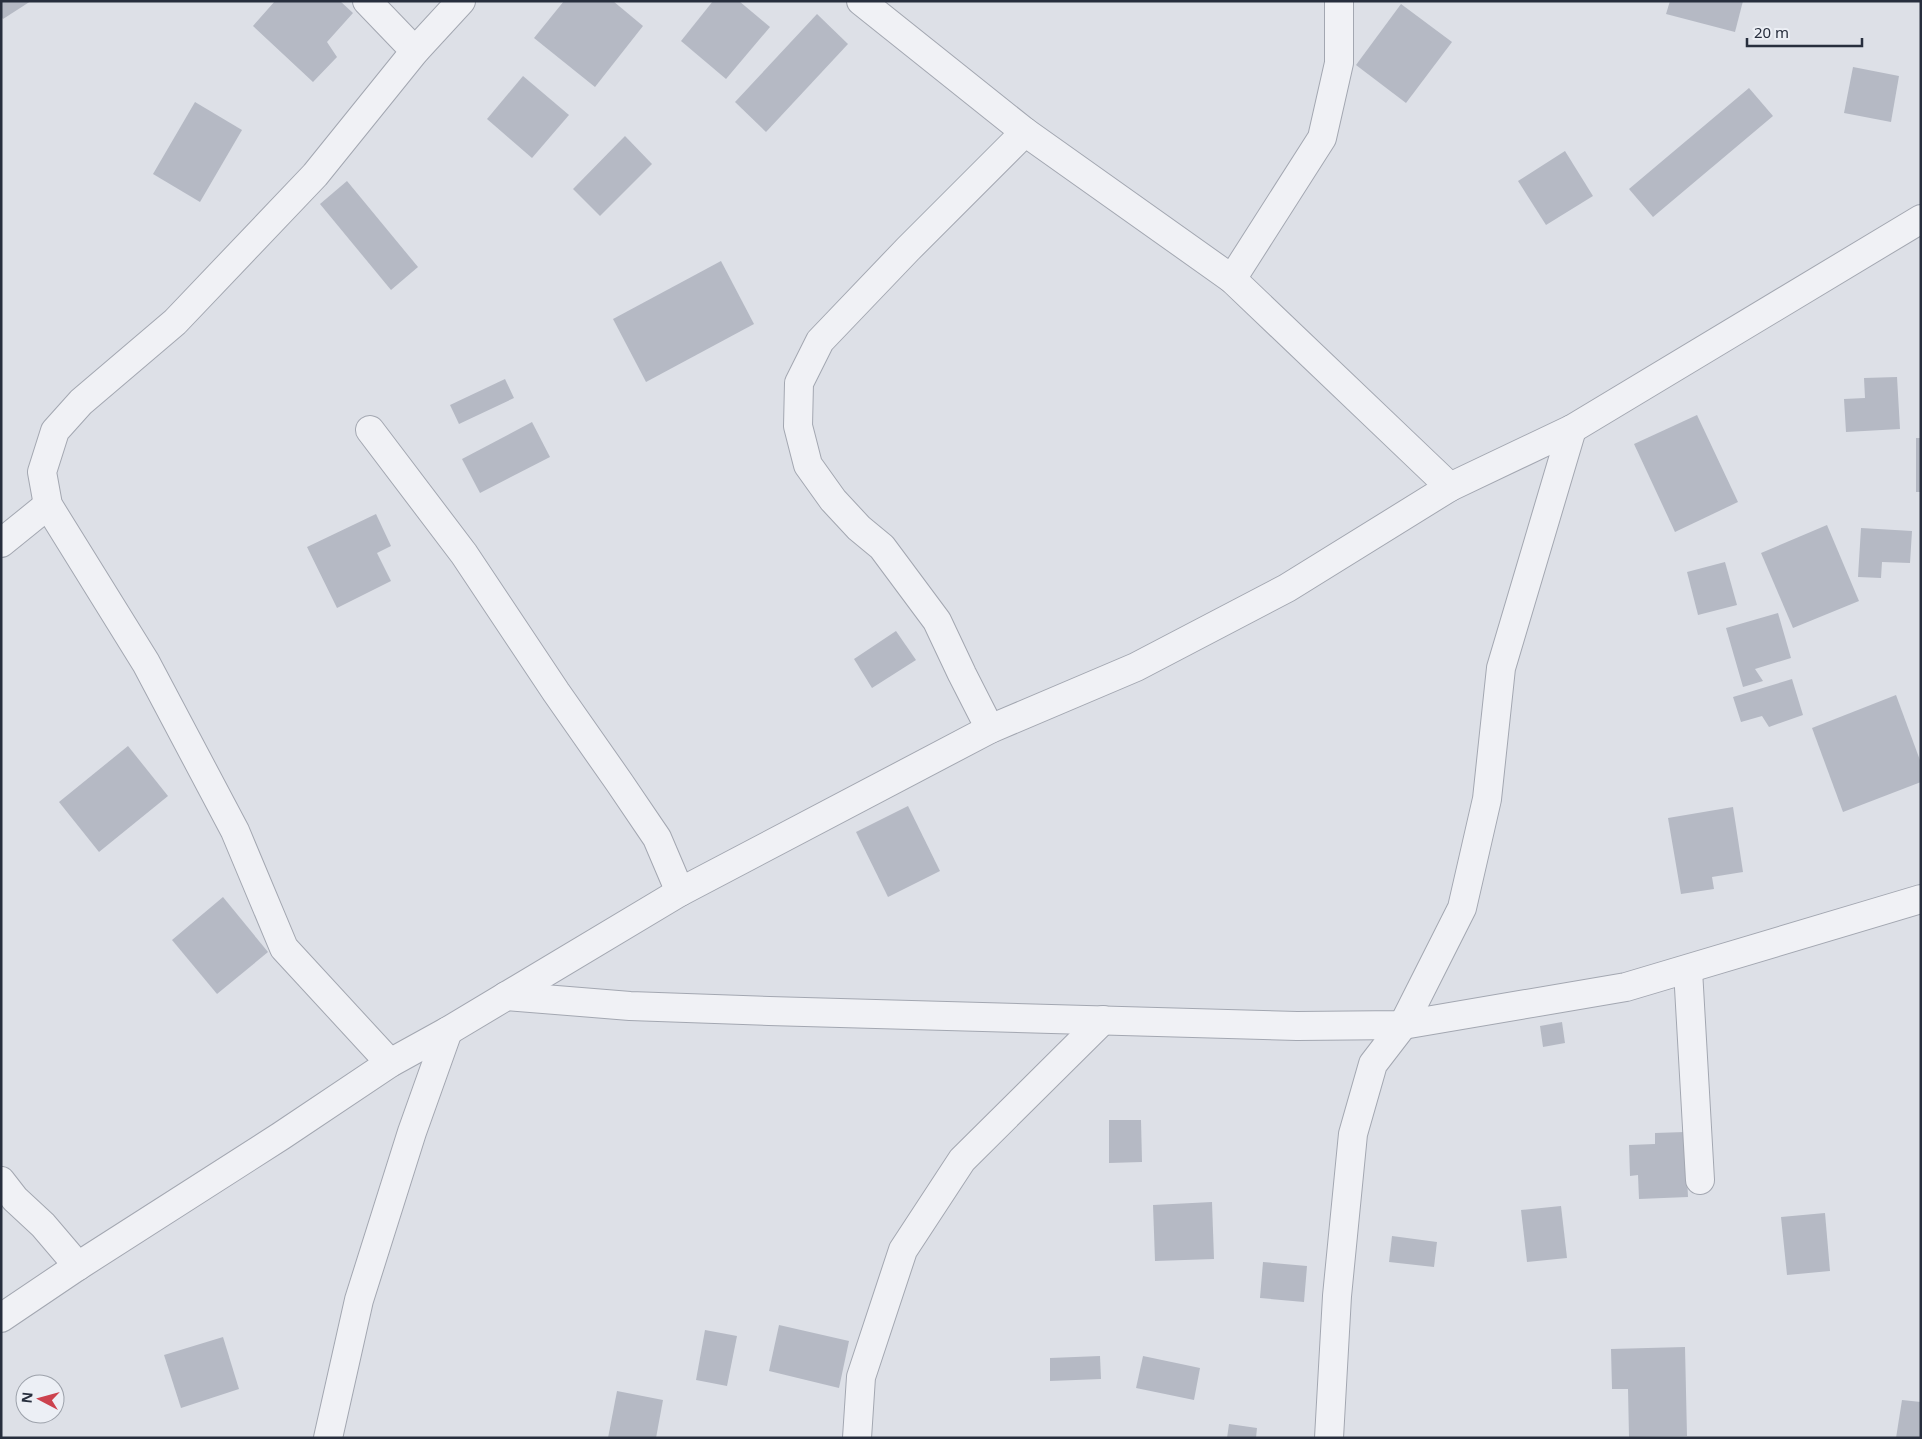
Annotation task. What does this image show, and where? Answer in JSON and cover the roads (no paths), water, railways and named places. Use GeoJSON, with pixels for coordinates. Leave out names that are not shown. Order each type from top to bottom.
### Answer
{"type":"FeatureCollection","features":[{"type":"Feature","properties":{"kind":"street"},"geometry":{"type":"LineString","coordinates":[[367,1],[415,51]]}},
{"type":"Feature","properties":{"kind":"street"},"geometry":{"type":"LineString","coordinates":[[390,1063],[284,948],[235,831],[151,671],[48,505],[42,472],[55,431],[82,402],[175,322],[308,182],[415,51],[461,1]]}},
{"type":"Feature","properties":{"kind":"street"},"geometry":{"type":"LineString","coordinates":[[861,1],[1025,132],[1232,279],[1450,487]]}},
{"type":"Feature","properties":{"kind":"street"},"geometry":{"type":"LineString","coordinates":[[1232,279],[1322,138],[1339,63],[1339,1]]}},
{"type":"Feature","properties":{"kind":"street"},"geometry":{"type":"LineString","coordinates":[[990,729],[937,620],[882,547],[859,528],[833,500],[808,465],[798,426],[799,383],[820,342],[908,249],[1025,132]]}},
{"type":"Feature","properties":{"kind":"street"},"geometry":{"type":"LineString","coordinates":[[1,1318],[390,1063],[448,1031],[680,892],[990,729],[1136,667],[1287,588],[1450,487],[1572,429],[1921,218]]}},
{"type":"Feature","properties":{"kind":"street"},"geometry":{"type":"LineString","coordinates":[[1329,1438],[1337,1296],[1353,1134],[1373,1064],[1403,1025],[1462,908],[1487,799],[1501,668],[1572,429]]}},
{"type":"Feature","properties":{"kind":"street"},"geometry":{"type":"LineString","coordinates":[[370,430],[464,554],[657,838],[680,892]]}},
{"type":"Feature","properties":{"kind":"street"},"geometry":{"type":"LineString","coordinates":[[1,543],[48,505]]}},
{"type":"Feature","properties":{"kind":"street"},"geometry":{"type":"LineString","coordinates":[[506,996],[630,1006],[1297,1026],[1403,1025],[1626,987],[1921,899]]}},
{"type":"Feature","properties":{"kind":"street"},"geometry":{"type":"LineString","coordinates":[[1688,970],[1700,1180]]}},
{"type":"Feature","properties":{"kind":"street"},"geometry":{"type":"LineString","coordinates":[[857,1438],[862,1377],[903,1250],[962,1160],[1103,1020]]}},
{"type":"Feature","properties":{"kind":"street"},"geometry":{"type":"LineString","coordinates":[[328,1438],[359,1300],[412,1132],[448,1031]]}},
{"type":"Feature","properties":{"kind":"street"},"geometry":{"type":"LineString","coordinates":[[1,1181],[15,1199],[43,1225],[78,1266]]}}]}
